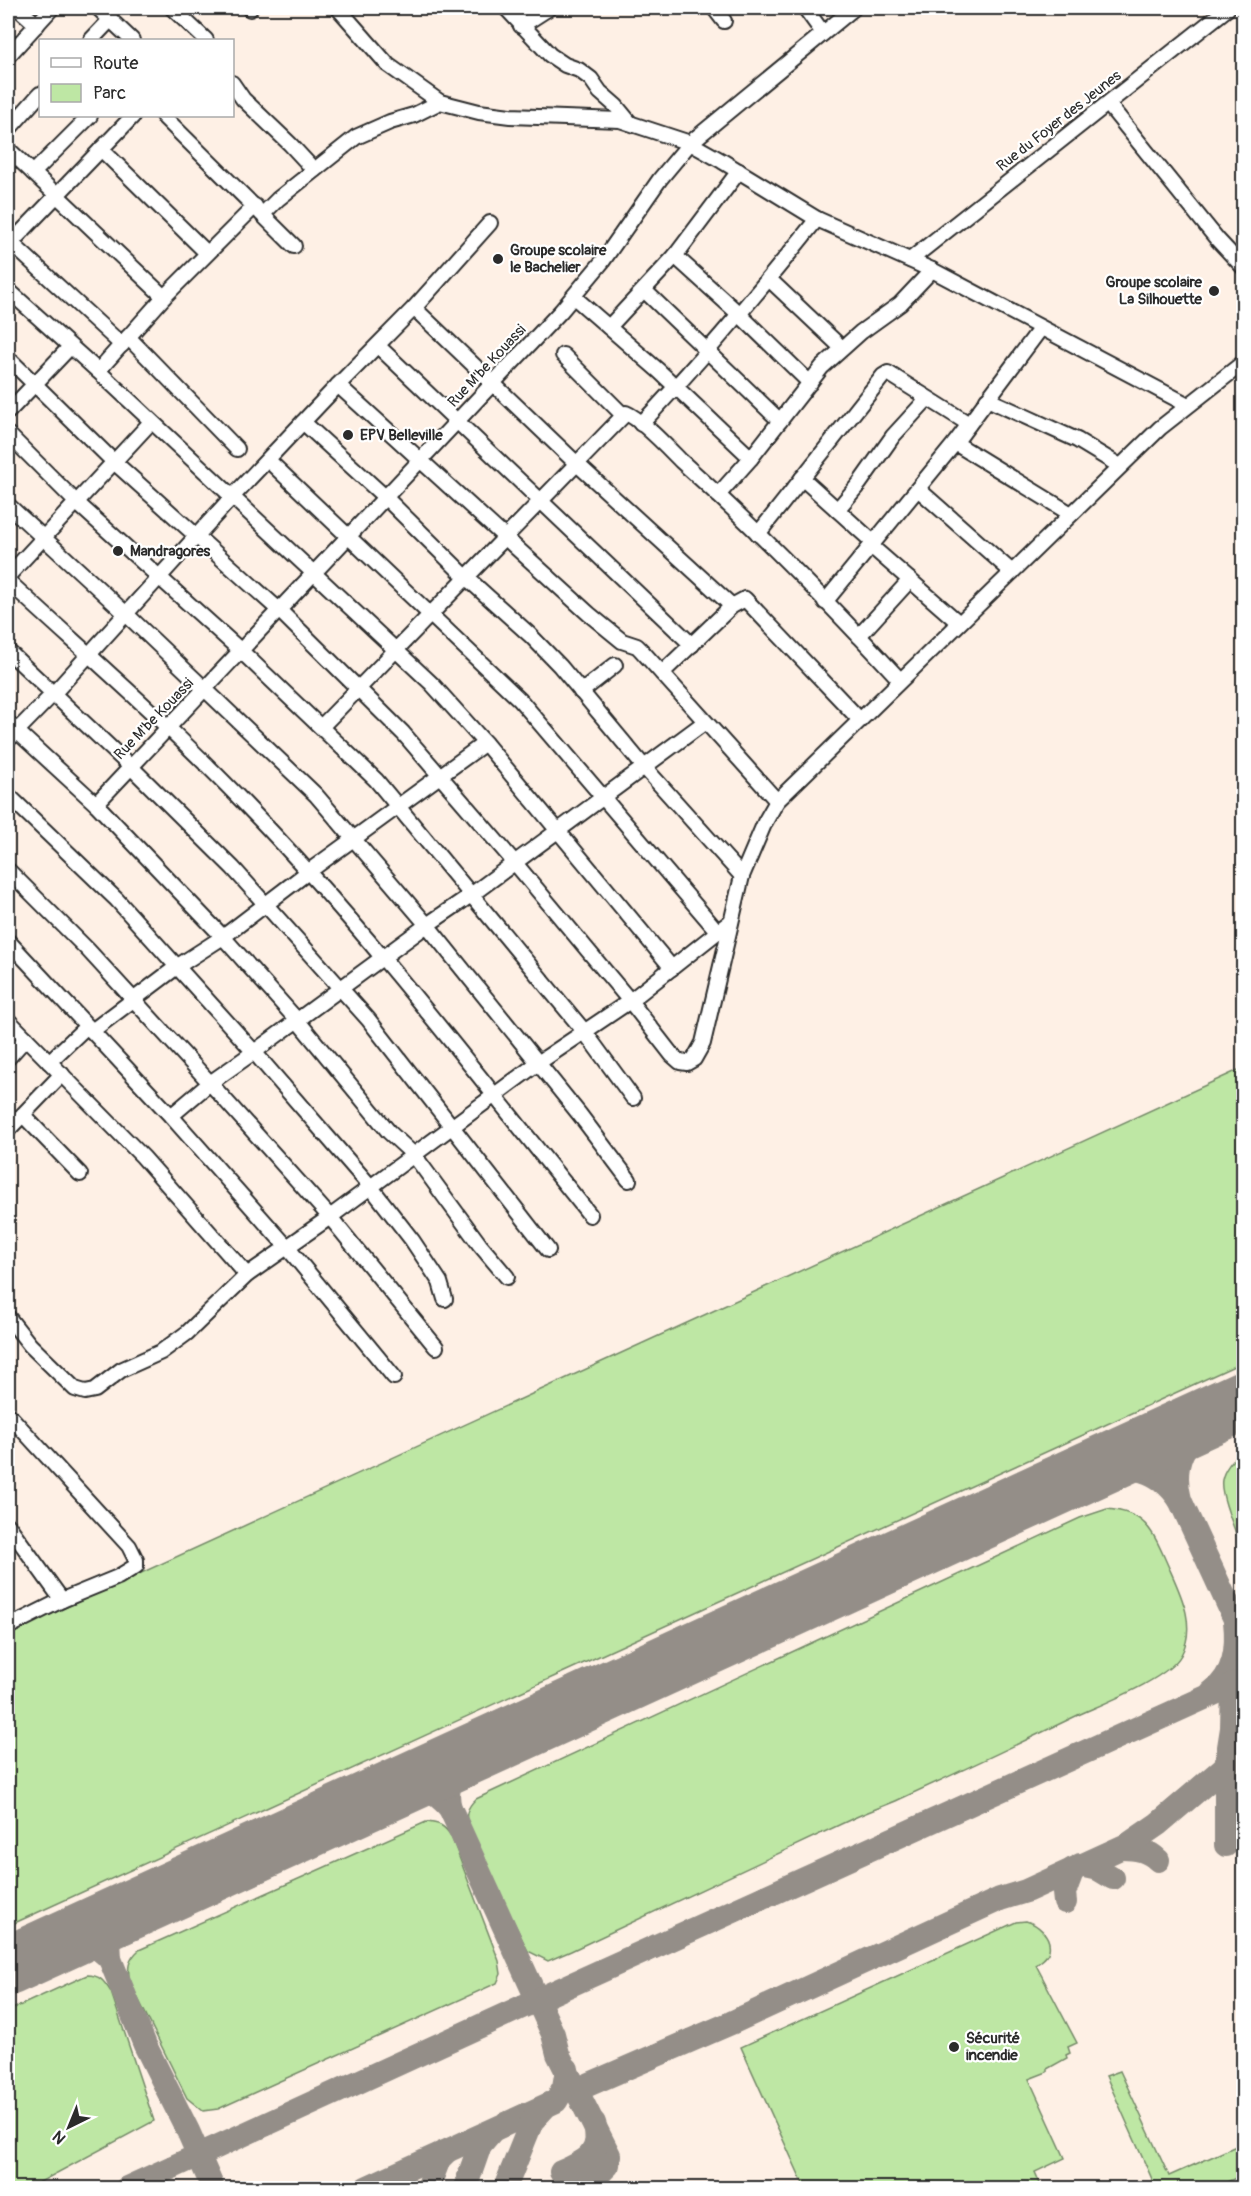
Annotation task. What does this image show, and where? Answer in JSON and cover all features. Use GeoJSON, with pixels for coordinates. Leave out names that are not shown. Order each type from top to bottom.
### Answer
{"type":"FeatureCollection","features":[{"type":"Feature","properties":{"kind":"street"},"geometry":{"type":"LineString","coordinates":[[18,8],[37,25]]}},
{"type":"Feature","properties":{"kind":"street"},"geometry":{"type":"LineString","coordinates":[[8,56],[52,8]]}},
{"type":"Feature","properties":{"kind":"street"},"geometry":{"type":"LineString","coordinates":[[98,8],[131,39]]}},
{"type":"Feature","properties":{"kind":"street"},"geometry":{"type":"LineString","coordinates":[[172,8],[205,39]]}},
{"type":"Feature","properties":{"kind":"street"},"geometry":{"type":"LineString","coordinates":[[338,8],[387,65],[440,102],[479,112],[510,116],[620,120],[690,143],[817,219],[932,270],[1188,405]]}},
{"type":"Feature","properties":{"kind":"street"},"geometry":{"type":"LineString","coordinates":[[506,8],[550,55],[591,79],[600,92],[630,123]]}},
{"type":"Feature","properties":{"kind":"street"},"geometry":{"type":"LineString","coordinates":[[521,26],[549,8]]}},
{"type":"Feature","properties":{"kind":"street"},"geometry":{"type":"LineString","coordinates":[[714,8],[724,21]]}},
{"type":"Feature","properties":{"kind":"street"},"geometry":{"type":"LineString","coordinates":[[805,8],[823,33]]}},
{"type":"Feature","properties":{"kind":"street","name":"Rue M'be Kouassi"},"geometry":{"type":"LineString","coordinates":[[96,804],[349,535],[422,461],[574,297],[602,262],[660,179],[690,143],[854,8]]}},
{"type":"Feature","properties":{"kind":"street","name":"Rue du Foyer des Jeunes"},"geometry":{"type":"LineString","coordinates":[[910,260],[1228,8]]}},
{"type":"Feature","properties":{"kind":"street"},"geometry":{"type":"LineString","coordinates":[[92,39],[111,19]]}},
{"type":"Feature","properties":{"kind":"street"},"geometry":{"type":"LineString","coordinates":[[234,86],[243,99],[314,170]]}},
{"type":"Feature","properties":{"kind":"street"},"geometry":{"type":"LineString","coordinates":[[8,130],[39,95]]}},
{"type":"Feature","properties":{"kind":"street"},"geometry":{"type":"LineString","coordinates":[[98,371],[207,253],[259,210],[356,137],[390,122],[414,115],[440,102]]}},
{"type":"Feature","properties":{"kind":"street"},"geometry":{"type":"LineString","coordinates":[[1108,104],[1216,239],[1244,268]]}},
{"type":"Feature","properties":{"kind":"street"},"geometry":{"type":"LineString","coordinates":[[33,173],[89,117]]}},
{"type":"Feature","properties":{"kind":"street"},"geometry":{"type":"LineString","coordinates":[[132,117],[8,243],[125,341],[237,449]]}},
{"type":"Feature","properties":{"kind":"street"},"geometry":{"type":"LineString","coordinates":[[164,117],[294,246]]}},
{"type":"Feature","properties":{"kind":"street"},"geometry":{"type":"LineString","coordinates":[[101,148],[207,253]]}},
{"type":"Feature","properties":{"kind":"street"},"geometry":{"type":"LineString","coordinates":[[8,149],[164,297]]}},
{"type":"Feature","properties":{"kind":"street"},"geometry":{"type":"LineString","coordinates":[[609,327],[675,256],[740,171]]}},
{"type":"Feature","properties":{"kind":"street"},"geometry":{"type":"LineString","coordinates":[[641,424],[676,388],[817,219]]}},
{"type":"Feature","properties":{"kind":"street"},"geometry":{"type":"LineString","coordinates":[[490,223],[414,308],[232,497],[54,693],[10,731],[96,804],[223,937],[297,1020],[389,1132],[414,1155],[480,1245],[507,1277]]}},
{"type":"Feature","properties":{"kind":"street"},"geometry":{"type":"LineString","coordinates":[[675,256],[810,383]]}},
{"type":"Feature","properties":{"kind":"street"},"geometry":{"type":"LineString","coordinates":[[718,495],[751,458],[822,367],[842,348],[900,304],[932,270]]}},
{"type":"Feature","properties":{"kind":"street"},"geometry":{"type":"LineString","coordinates":[[769,279],[842,348]]}},
{"type":"Feature","properties":{"kind":"street"},"geometry":{"type":"LineString","coordinates":[[8,290],[98,371],[432,684],[485,743],[672,968]]}},
{"type":"Feature","properties":{"kind":"street"},"geometry":{"type":"LineString","coordinates":[[644,291],[780,421]]}},
{"type":"Feature","properties":{"kind":"street"},"geometry":{"type":"LineString","coordinates":[[574,297],[751,458]]}},
{"type":"Feature","properties":{"kind":"street"},"geometry":{"type":"LineString","coordinates":[[414,308],[576,463],[732,606]]}},
{"type":"Feature","properties":{"kind":"street"},"geometry":{"type":"LineString","coordinates":[[825,602],[955,443],[1041,328]]}},
{"type":"Feature","properties":{"kind":"street"},"geometry":{"type":"LineString","coordinates":[[378,346],[692,645]]}},
{"type":"Feature","properties":{"kind":"street"},"geometry":{"type":"LineString","coordinates":[[8,412],[70,347]]}},
{"type":"Feature","properties":{"kind":"street"},"geometry":{"type":"LineString","coordinates":[[564,355],[622,415]]}},
{"type":"Feature","properties":{"kind":"street"},"geometry":{"type":"LineString","coordinates":[[8,358],[113,461],[280,610],[403,733],[515,863],[672,1055],[680,1062],[687,1063],[694,1059],[703,1042],[742,876],[765,822],[777,801],[1120,466],[1188,405],[1244,362]]}},
{"type":"Feature","properties":{"kind":"street"},"geometry":{"type":"LineString","coordinates":[[758,534],[883,376],[888,373],[969,424]]}},
{"type":"Feature","properties":{"kind":"street"},"geometry":{"type":"LineString","coordinates":[[338,385],[622,641],[637,646],[777,801]]}},
{"type":"Feature","properties":{"kind":"street"},"geometry":{"type":"LineString","coordinates":[[837,510],[860,484],[893,436],[927,399]]}},
{"type":"Feature","properties":{"kind":"street"},"geometry":{"type":"LineString","coordinates":[[987,399],[1077,440],[1120,466]]}},
{"type":"Feature","properties":{"kind":"street"},"geometry":{"type":"LineString","coordinates":[[322,726],[396,652],[622,415],[629,414],[758,534],[900,680]]}},
{"type":"Feature","properties":{"kind":"street"},"geometry":{"type":"LineString","coordinates":[[8,576],[151,422]]}},
{"type":"Feature","properties":{"kind":"street"},"geometry":{"type":"LineString","coordinates":[[303,423],[386,498],[467,578],[530,635],[742,876]]}},
{"type":"Feature","properties":{"kind":"street"},"geometry":{"type":"LineString","coordinates":[[8,434],[76,502],[322,726],[376,780],[584,1031],[633,1098]]}},
{"type":"Feature","properties":{"kind":"street"},"geometry":{"type":"LineString","coordinates":[[955,443],[1071,514]]}},
{"type":"Feature","properties":{"kind":"street"},"geometry":{"type":"LineString","coordinates":[[268,460],[520,700],[718,932]]}},
{"type":"Feature","properties":{"kind":"street"},"geometry":{"type":"LineString","coordinates":[[802,478],[910,580],[959,622]]}},
{"type":"Feature","properties":{"kind":"street"},"geometry":{"type":"LineString","coordinates":[[918,489],[1012,572]]}},
{"type":"Feature","properties":{"kind":"street"},"geometry":{"type":"LineString","coordinates":[[8,505],[316,795],[427,925],[629,1180]]}},
{"type":"Feature","properties":{"kind":"street"},"geometry":{"type":"LineString","coordinates":[[859,636],[910,580]]}},
{"type":"Feature","properties":{"kind":"street"},"geometry":{"type":"LineString","coordinates":[[8,582],[168,728],[247,805],[383,957],[590,1215]]}},
{"type":"Feature","properties":{"kind":"street"},"geometry":{"type":"LineString","coordinates":[[662,673],[732,606],[741,600],[748,601],[860,720]]}},
{"type":"Feature","properties":{"kind":"street"},"geometry":{"type":"LineString","coordinates":[[8,651],[233,868],[368,1019],[548,1250]]}},
{"type":"Feature","properties":{"kind":"street"},"geometry":{"type":"LineString","coordinates":[[581,692],[615,665]]}},
{"type":"Feature","properties":{"kind":"street"},"geometry":{"type":"LineString","coordinates":[[171,1116],[210,1083],[515,863],[705,722]]}},
{"type":"Feature","properties":{"kind":"street"},"geometry":{"type":"LineString","coordinates":[[49,1062],[89,1028],[223,937],[485,743]]}},
{"type":"Feature","properties":{"kind":"street"},"geometry":{"type":"LineString","coordinates":[[8,795],[117,900],[254,1052],[370,1186],[429,1263],[440,1282],[445,1299]]}},
{"type":"Feature","properties":{"kind":"street"},"geometry":{"type":"LineString","coordinates":[[8,870],[88,950],[210,1083],[330,1217],[436,1347]]}},
{"type":"Feature","properties":{"kind":"street"},"geometry":{"type":"LineString","coordinates":[[8,1317],[30,1345],[75,1389],[85,1392],[95,1390],[121,1370],[161,1352],[188,1333],[247,1275],[330,1217],[493,1095],[630,1001],[730,922]]}},
{"type":"Feature","properties":{"kind":"street"},"geometry":{"type":"LineString","coordinates":[[8,941],[171,1116],[287,1247],[394,1377]]}},
{"type":"Feature","properties":{"kind":"street"},"geometry":{"type":"LineString","coordinates":[[8,1020],[143,1157],[247,1275]]}},
{"type":"Feature","properties":{"kind":"street"},"geometry":{"type":"LineString","coordinates":[[8,1058],[26,1038]]}},
{"type":"Feature","properties":{"kind":"street"},"geometry":{"type":"LineString","coordinates":[[8,1130],[62,1074]]}},
{"type":"Feature","properties":{"kind":"street"},"geometry":{"type":"LineString","coordinates":[[23,1114],[80,1173]]}},
{"type":"Feature","properties":{"kind":"street"},"geometry":{"type":"LineString","coordinates":[[8,1414],[129,1546],[136,1560],[136,1566],[118,1577],[62,1600],[8,1627]]}},
{"type":"Feature","properties":{"kind":"street"},"geometry":{"type":"LineString","coordinates":[[8,1525],[62,1600]]}},
{"type":"Feature","properties":{"kind":"green space"},"geometry":{"type":"Polygon","coordinates":[[[1243,1068],[1243,1362],[8,1926],[8,1634],[1243,1068]]]}},
{"type":"Feature","properties":{"kind":"green space"},"geometry":{"type":"Polygon","coordinates":[[[1243,1450],[1243,1552],[1226,1505],[1222,1480],[1233,1459],[1243,1450]]]}},
{"type":"Feature","properties":{"kind":"green space"},"geometry":{"type":"Polygon","coordinates":[[[1107,1509],[1138,1518],[1151,1531],[1181,1596],[1187,1620],[1186,1643],[1181,1655],[1163,1673],[1117,1698],[571,1951],[548,1961],[528,1951],[468,1828],[467,1812],[476,1799],[1080,1518],[1107,1509]]]}},
{"type":"Feature","properties":{"kind":"green space"},"geometry":{"type":"Polygon","coordinates":[[[426,1822],[441,1825],[451,1836],[499,1961],[501,1974],[497,1983],[218,2109],[203,2111],[187,2098],[130,1982],[129,1964],[135,1954],[139,1950],[426,1822]]]}},
{"type":"Feature","properties":{"kind":"green space"},"geometry":{"type":"Polygon","coordinates":[[[1026,1921],[1035,1925],[1046,1935],[1049,1945],[1048,1952],[1044,1959],[1036,1965],[1077,2043],[1068,2047],[1070,2053],[1066,2055],[1067,2058],[1047,2069],[1047,2072],[1029,2079],[1065,2158],[1035,2172],[1042,2188],[951,2188],[949,2186],[944,2188],[805,2188],[741,2047],[1016,1922],[1026,1921]]]}},
{"type":"Feature","properties":{"kind":"green space"},"geometry":{"type":"Polygon","coordinates":[[[87,1975],[101,1979],[111,1992],[154,2121],[29,2188],[8,2188],[8,2011],[87,1975]]]}},
{"type":"Feature","properties":{"kind":"green space"},"geometry":{"type":"Polygon","coordinates":[[[1120,2071],[1169,2176],[1243,2143],[1243,2175],[1213,2188],[1156,2188],[1106,2076],[1120,2071]]]}},
{"type":"Feature","properties":{"kind":"taxiway"},"geometry":{"type":"LineString","coordinates":[[1211,1415],[1182,1453],[1177,1486],[1180,1500],[1244,1639]]}},
{"type":"Feature","properties":{"kind":"taxiway"},"geometry":{"type":"LineString","coordinates":[[1095,1469],[1132,1468],[1143,1471],[1163,1481],[1180,1500]]}},
{"type":"Feature","properties":{"kind":"taxiway"},"geometry":{"type":"LineString","coordinates":[[1212,1692],[1226,1678],[1233,1660],[1236,1641],[1235,1621]]}},
{"type":"Feature","properties":{"kind":"taxiway"},"geometry":{"type":"LineString","coordinates":[[127,2188],[1244,1680]]}},
{"type":"Feature","properties":{"kind":"taxiway"},"geometry":{"type":"LineString","coordinates":[[1226,1845],[1226,1766],[1232,1728],[1233,1685]]}},
{"type":"Feature","properties":{"kind":"taxiway"},"geometry":{"type":"LineString","coordinates":[[576,2090],[731,2023],[1000,1899],[1026,1891],[1129,1844],[1158,1824],[1226,1766],[1244,1746]]}},
{"type":"Feature","properties":{"kind":"taxiway"},"geometry":{"type":"LineString","coordinates":[[464,1757],[449,1787],[450,1808],[553,2034],[558,2054],[609,2155],[608,2165],[600,2173],[565,2188]]}},
{"type":"Feature","properties":{"kind":"taxiway"},"geometry":{"type":"LineString","coordinates":[[399,1787],[428,1790],[450,1808]]}},
{"type":"Feature","properties":{"kind":"taxiway"},"geometry":{"type":"LineString","coordinates":[[1122,1848],[1142,1850],[1158,1860]]}},
{"type":"Feature","properties":{"kind":"taxiway"},"geometry":{"type":"LineString","coordinates":[[1080,1865],[1098,1869],[1113,1878]]}},
{"type":"Feature","properties":{"kind":"taxiway"},"geometry":{"type":"LineString","coordinates":[[1065,1902],[1064,1893],[1073,1869]]}},
{"type":"Feature","properties":{"kind":"taxiway"},"geometry":{"type":"LineString","coordinates":[[126,1912],[109,1940],[110,1959],[145,2045],[188,2131],[213,2188]]}},
{"type":"Feature","properties":{"kind":"taxiway"},"geometry":{"type":"LineString","coordinates":[[67,1939],[90,1945],[110,1959]]}},
{"type":"Feature","properties":{"kind":"taxiway"},"geometry":{"type":"LineString","coordinates":[[366,2188],[556,2101],[564,2087],[567,2069]]}},
{"type":"Feature","properties":{"kind":"taxiway"},"geometry":{"type":"LineString","coordinates":[[505,2188],[532,2121],[544,2108]]}},
{"type":"Feature","properties":{"kind":"taxiway"},"geometry":{"type":"LineString","coordinates":[[561,2172],[590,2155],[596,2142],[594,2123]]}},
{"type":"Feature","properties":{"kind":"taxiway"},"geometry":{"type":"LineString","coordinates":[[465,2188],[480,2145],[491,2132]]}},
{"type":"Feature","properties":{"kind":"taxiway"},"geometry":{"type":"LineString","coordinates":[[428,2188],[439,2159],[446,2152]]}},
{"type":"Feature","properties":{"kind":"runway"},"geometry":{"type":"LineString","coordinates":[[8,1966],[1244,1400]]}},
{"type":"Feature","properties":{"kind":"place","name":"Groupe scolaire le Bachelier"},"geometry":{"type":"Point","coordinates":[498,259]}},
{"type":"Feature","properties":{"kind":"place","name":"Groupe scolaire La Silhouette"},"geometry":{"type":"Point","coordinates":[1214,291]}},
{"type":"Feature","properties":{"kind":"place","name":"EPV Belleville"},"geometry":{"type":"Point","coordinates":[348,435]}},
{"type":"Feature","properties":{"kind":"place","name":"Mandragores"},"geometry":{"type":"Point","coordinates":[118,551]}},
{"type":"Feature","properties":{"kind":"place","name":"Sécurité incendie"},"geometry":{"type":"Point","coordinates":[954,2047]}}]}
